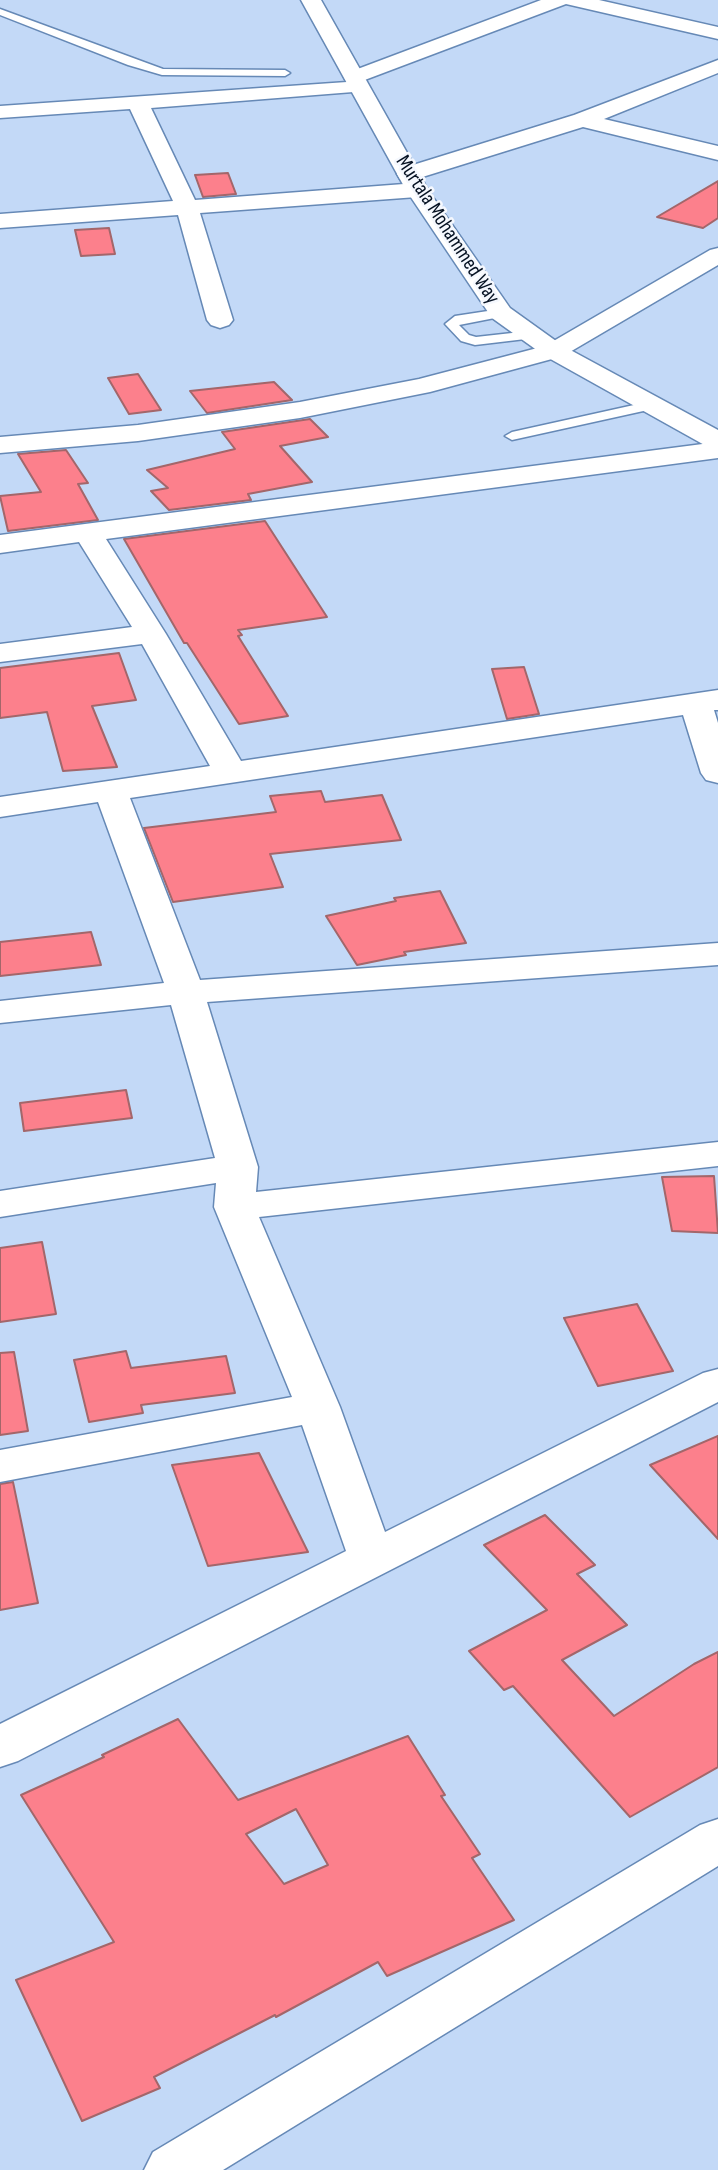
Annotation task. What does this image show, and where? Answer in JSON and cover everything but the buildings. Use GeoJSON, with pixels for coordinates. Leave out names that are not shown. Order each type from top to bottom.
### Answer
{"type":"FeatureCollection","features":[{"type":"Feature","properties":{"kind":"street","name":"Murtala Mohammed Way"},"geometry":{"type":"LineString","coordinates":[[311,0],[413,182],[501,313],[554,351],[718,441]]}},
{"type":"Feature","properties":{"kind":"street"},"geometry":{"type":"LineString","coordinates":[[0,112],[138,103],[356,82],[559,0]]}},
{"type":"Feature","properties":{"kind":"street"},"geometry":{"type":"LineString","coordinates":[[573,0],[718,33]]}},
{"type":"Feature","properties":{"kind":"street"},"geometry":{"type":"LineString","coordinates":[[0,221],[187,208],[413,182],[582,120],[718,66]]}},
{"type":"Feature","properties":{"kind":"street"},"geometry":{"type":"LineString","coordinates":[[138,103],[187,208],[220,320]]}},
{"type":"Feature","properties":{"kind":"street"},"geometry":{"type":"LineString","coordinates":[[582,120],[718,153]]}},
{"type":"Feature","properties":{"kind":"street"},"geometry":{"type":"LineString","coordinates":[[0,445],[138,433],[300,410],[421,386],[554,351],[718,255]]}},
{"type":"Feature","properties":{"kind":"street"},"geometry":{"type":"LineString","coordinates":[[0,544],[718,450]]}},
{"type":"Feature","properties":{"kind":"street"},"geometry":{"type":"LineString","coordinates":[[88,533],[151,634],[231,773]]}},
{"type":"Feature","properties":{"kind":"street"},"geometry":{"type":"LineString","coordinates":[[0,653],[151,634]]}},
{"type":"Feature","properties":{"kind":"street"},"geometry":{"type":"LineString","coordinates":[[0,807],[707,702],[718,773]]}},
{"type":"Feature","properties":{"kind":"street"},"geometry":{"type":"LineString","coordinates":[[111,791],[186,992],[238,1167],[234,1207],[318,1407],[372,1559]]}},
{"type":"Feature","properties":{"kind":"street"},"geometry":{"type":"LineString","coordinates":[[0,1012],[186,992],[718,954]]}},
{"type":"Feature","properties":{"kind":"street"},"geometry":{"type":"LineString","coordinates":[[234,1207],[718,1154]]}},
{"type":"Feature","properties":{"kind":"street"},"geometry":{"type":"LineString","coordinates":[[0,1203],[238,1167]]}},
{"type":"Feature","properties":{"kind":"street"},"geometry":{"type":"LineString","coordinates":[[0,1747],[718,1384]]}},
{"type":"Feature","properties":{"kind":"street"},"geometry":{"type":"LineString","coordinates":[[0,1465],[318,1407]]}},
{"type":"Feature","properties":{"kind":"street"},"geometry":{"type":"LineString","coordinates":[[173,2170],[718,1840]]}},
{"type":"Feature","properties":{"kind":"lane"},"geometry":{"type":"LineString","coordinates":[[0,12],[120,59],[162,72],[285,73]]}},
{"type":"Feature","properties":{"kind":"lane"},"geometry":{"type":"LineString","coordinates":[[501,313],[459,319],[451,324],[465,338],[475,341],[530,335]]}},
{"type":"Feature","properties":{"kind":"lane"},"geometry":{"type":"LineString","coordinates":[[512,436],[652,405]]}}]}
